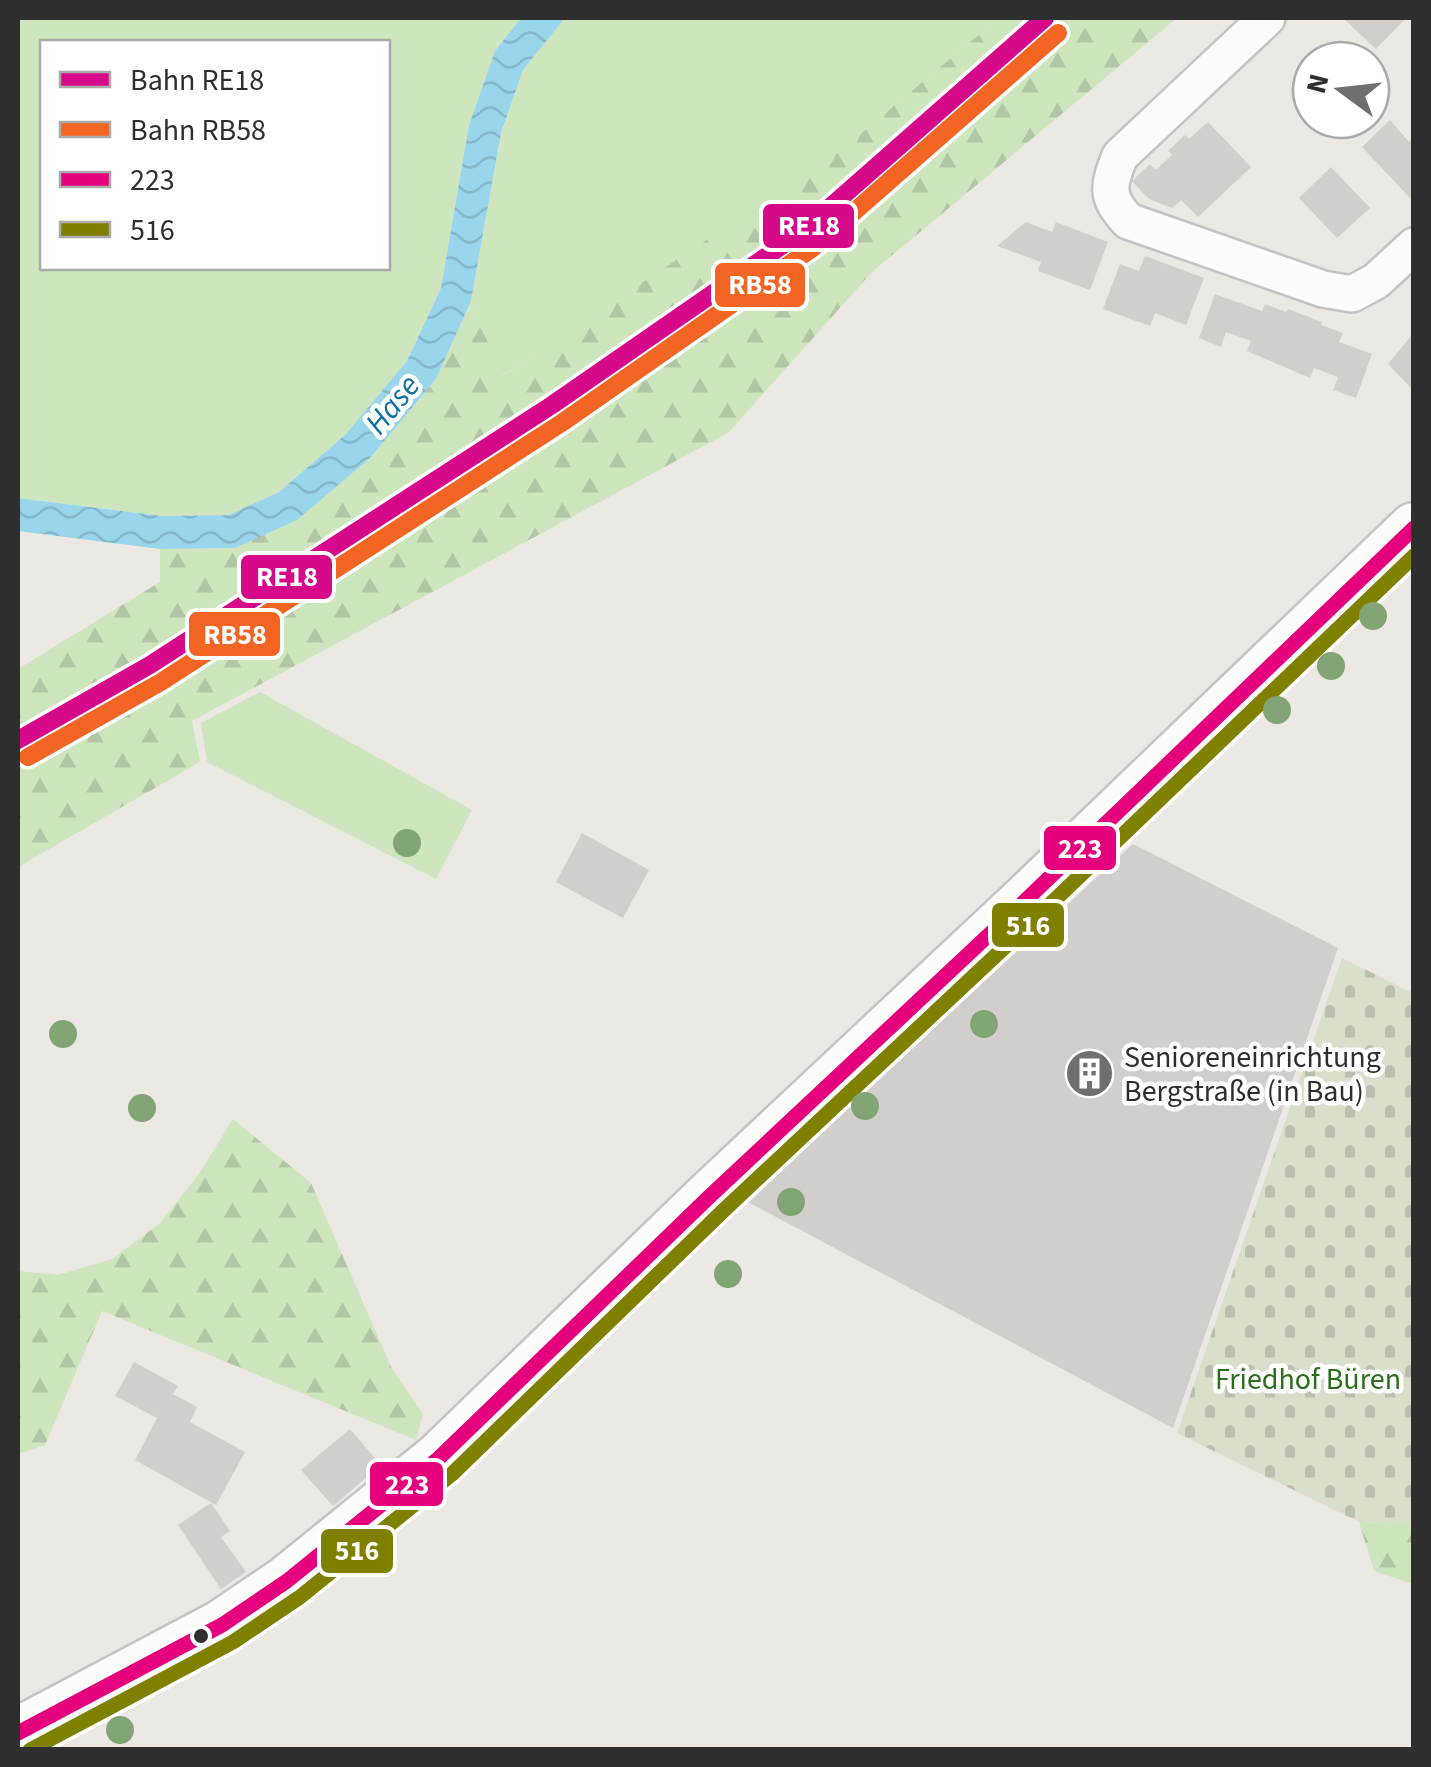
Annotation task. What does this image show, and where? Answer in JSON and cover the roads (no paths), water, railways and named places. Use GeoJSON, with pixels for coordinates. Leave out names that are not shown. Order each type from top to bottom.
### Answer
{"type":"FeatureCollection","features":[{"type":"Feature","properties":{"kind":"street"},"geometry":{"type":"LineString","coordinates":[[1267,18],[1120,156],[1110,182],[1113,204],[1128,221],[1323,289],[1352,294],[1376,281],[1414,246]]}},
{"type":"Feature","properties":{"kind":"street"},"geometry":{"type":"LineString","coordinates":[[18,1733],[222,1625],[287,1581],[439,1458],[1414,528]]}},
{"type":"Feature","properties":{"kind":"water","name":"Hase"},"geometry":{"type":"Polygon","coordinates":[[[521,18],[565,18],[523,70],[501,133],[471,301],[436,379],[370,458],[297,520],[235,548],[160,549],[18,531],[18,498],[162,516],[228,515],[279,492],[346,434],[407,361],[441,288],[469,125],[495,51],[521,18]]]}},
{"type":"Feature","properties":{"kind":"rail line","name":"RE18"},"geometry":{"type":"LineString","coordinates":[[18,740],[150,665],[552,405],[803,231],[1045,18]]}},
{"type":"Feature","properties":{"kind":"rail line","name":"RB58"},"geometry":{"type":"LineString","coordinates":[[28,757],[161,682],[563,422],[814,247],[1058,33]]}},
{"type":"Feature","properties":{"kind":"place","name":"Senioreneinrichtung Bergstraße (in Bau)"},"geometry":{"type":"Point","coordinates":[1089,1074]}},
{"type":"Feature","properties":{"kind":"park label","name":"Friedhof Büren"},"geometry":{"type":"Point","coordinates":[1308,1379]}}]}
